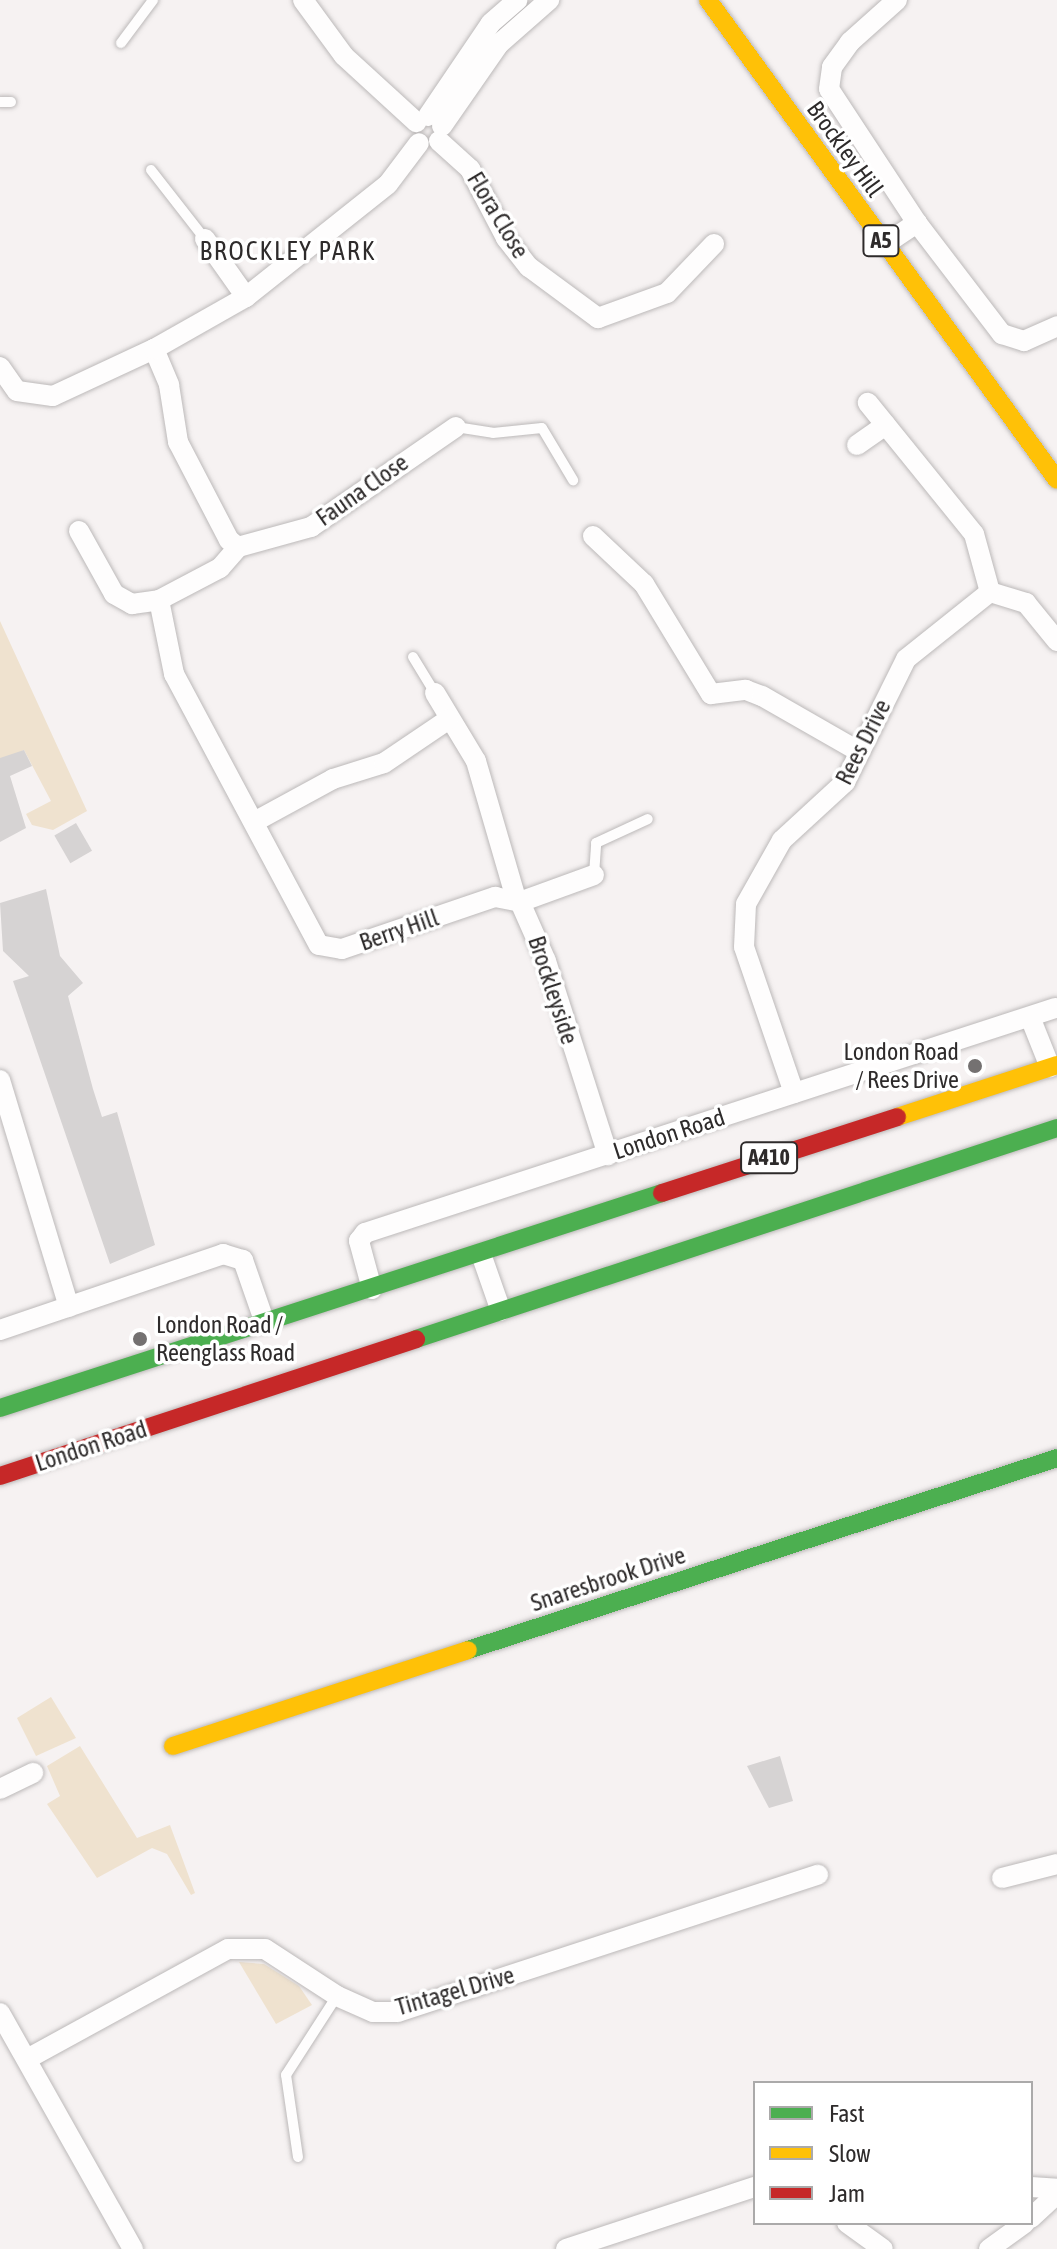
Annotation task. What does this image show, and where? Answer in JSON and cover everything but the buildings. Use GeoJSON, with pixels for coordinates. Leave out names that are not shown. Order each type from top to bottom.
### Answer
{"type":"FeatureCollection","features":[{"type":"Feature","properties":{"kind":"street"},"geometry":{"type":"LineString","coordinates":[[303,0],[344,56],[429,130]]}},
{"type":"Feature","properties":{"kind":"street"},"geometry":{"type":"LineString","coordinates":[[429,130],[491,23],[517,0]]}},
{"type":"Feature","properties":{"kind":"street"},"geometry":{"type":"LineString","coordinates":[[0,367],[17,391],[53,396],[154,349],[246,297],[388,184],[499,44],[549,0]]}},
{"type":"Feature","properties":{"kind":"street","name":"Brockley Hill"},"geometry":{"type":"LineString","coordinates":[[708,0],[1057,480]]}},
{"type":"Feature","properties":{"kind":"street"},"geometry":{"type":"LineString","coordinates":[[897,0],[850,42],[832,67],[829,89],[917,223],[1002,334],[1024,341],[1057,326]]}},
{"type":"Feature","properties":{"kind":"street","name":"Flora Close"},"geometry":{"type":"LineString","coordinates":[[429,130],[470,169],[506,238],[529,267],[598,318],[667,293],[714,244]]}},
{"type":"Feature","properties":{"kind":"street"},"geometry":{"type":"LineString","coordinates":[[884,245],[917,223]]}},
{"type":"Feature","properties":{"kind":"street"},"geometry":{"type":"LineString","coordinates":[[205,239],[246,297]]}},
{"type":"Feature","properties":{"kind":"street"},"geometry":{"type":"LineString","coordinates":[[79,531],[114,594],[132,604],[159,600],[220,568],[238,547],[229,540],[178,442],[169,385],[154,349]]}},
{"type":"Feature","properties":{"kind":"street"},"geometry":{"type":"LineString","coordinates":[[868,403],[974,534],[990,592],[1026,603],[1057,641]]}},
{"type":"Feature","properties":{"kind":"street"},"geometry":{"type":"LineString","coordinates":[[857,445],[886,425]]}},
{"type":"Feature","properties":{"kind":"street","name":"Fauna Close"},"geometry":{"type":"LineString","coordinates":[[238,547],[311,527],[456,427]]}},
{"type":"Feature","properties":{"kind":"street"},"geometry":{"type":"LineString","coordinates":[[593,536],[644,584],[711,694],[746,690],[762,696],[858,751]]}},
{"type":"Feature","properties":{"kind":"street","name":"Rees Drive"},"geometry":{"type":"LineString","coordinates":[[794,1093],[744,947],[742,919],[764,865],[799,823],[837,795],[906,659],[990,592]]}},
{"type":"Feature","properties":{"kind":"street","name":"Berry Hill"},"geometry":{"type":"LineString","coordinates":[[159,600],[165,651],[312,938],[326,948],[342,949],[495,897],[518,900]]}},
{"type":"Feature","properties":{"kind":"street"},"geometry":{"type":"LineString","coordinates":[[254,822],[333,779],[384,763],[449,719],[435,693]]}},
{"type":"Feature","properties":{"kind":"street","name":"Brockleyside"},"geometry":{"type":"LineString","coordinates":[[449,719],[464,743],[494,812],[518,900],[546,961],[608,1155]]}},
{"type":"Feature","properties":{"kind":"street"},"geometry":{"type":"LineString","coordinates":[[518,900],[594,875]]}},
{"type":"Feature","properties":{"kind":"street","name":"London Road"},"geometry":{"type":"LineString","coordinates":[[372,1289],[359,1241],[365,1233],[1055,1008]]}},
{"type":"Feature","properties":{"kind":"street"},"geometry":{"type":"LineString","coordinates":[[1030,1017],[1053,1066]]}},
{"type":"Feature","properties":{"kind":"street","name":"A410"},"geometry":{"type":"LineString","coordinates":[[0,1408],[1053,1066]]}},
{"type":"Feature","properties":{"kind":"street"},"geometry":{"type":"LineString","coordinates":[[0,1080],[69,1307]]}},
{"type":"Feature","properties":{"kind":"street","name":"London Road"},"geometry":{"type":"LineString","coordinates":[[0,1476],[1057,1128]]}},
{"type":"Feature","properties":{"kind":"street"},"geometry":{"type":"LineString","coordinates":[[0,1330],[235,1253],[243,1260],[265,1323]]}},
{"type":"Feature","properties":{"kind":"street"},"geometry":{"type":"LineString","coordinates":[[481,1254],[501,1311]]}},
{"type":"Feature","properties":{"kind":"street","name":"Snaresbrook Drive"},"geometry":{"type":"LineString","coordinates":[[173,1746],[1057,1458]]}},
{"type":"Feature","properties":{"kind":"street"},"geometry":{"type":"LineString","coordinates":[[0,1789],[33,1773]]}},
{"type":"Feature","properties":{"kind":"street"},"geometry":{"type":"LineString","coordinates":[[1002,1878],[1057,1864]]}},
{"type":"Feature","properties":{"kind":"street","name":"Tintagel Drive"},"geometry":{"type":"LineString","coordinates":[[27,2059],[228,1949],[277,1953],[337,1996],[373,2012],[398,2012],[818,1875]]}},
{"type":"Feature","properties":{"kind":"street"},"geometry":{"type":"LineString","coordinates":[[0,2013],[133,2249]]}},
{"type":"Feature","properties":{"kind":"street"},"geometry":{"type":"LineString","coordinates":[[1033,2187],[1057,2192]]}},
{"type":"Feature","properties":{"kind":"street"},"geometry":{"type":"LineString","coordinates":[[566,2249],[753,2188]]}},
{"type":"Feature","properties":{"kind":"street"},"geometry":{"type":"LineString","coordinates":[[1033,2216],[1057,2192]]}},
{"type":"Feature","properties":{"kind":"street"},"geometry":{"type":"LineString","coordinates":[[850,2225],[883,2249]]}},
{"type":"Feature","properties":{"kind":"street"},"geometry":{"type":"LineString","coordinates":[[989,2249],[1022,2225]]}},
{"type":"Feature","properties":{"kind":"lane"},"geometry":{"type":"LineString","coordinates":[[121,43],[153,0]]}},
{"type":"Feature","properties":{"kind":"lane"},"geometry":{"type":"LineString","coordinates":[[151,170],[205,239]]}},
{"type":"Feature","properties":{"kind":"lane","name":"Fauna Close"},"geometry":{"type":"LineString","coordinates":[[456,427],[493,433],[542,428],[573,480]]}},
{"type":"Feature","properties":{"kind":"lane"},"geometry":{"type":"LineString","coordinates":[[413,657],[435,693]]}},
{"type":"Feature","properties":{"kind":"lane"},"geometry":{"type":"LineString","coordinates":[[594,875],[596,843],[648,819]]}},
{"type":"Feature","properties":{"kind":"lane"},"geometry":{"type":"LineString","coordinates":[[298,2157],[286,2075],[337,1996]]}},
{"type":"Feature","properties":{"kind":"shaded area"},"geometry":{"type":"Polygon","coordinates":[[[0,621],[87,811],[53,830],[32,825],[26,814],[51,801],[24,750],[0,763],[0,621]]]}},
{"type":"Feature","properties":{"kind":"shaded area"},"geometry":{"type":"Polygon","coordinates":[[[51,1697],[76,1738],[36,1756],[17,1718],[51,1697]]]}},
{"type":"Feature","properties":{"kind":"shaded area"},"geometry":{"type":"Polygon","coordinates":[[[80,1746],[137,1838],[170,1825],[195,1893],[191,1895],[167,1854],[152,1848],[97,1878],[47,1804],[60,1796],[47,1766],[80,1746]]]}},
{"type":"Feature","properties":{"kind":"shaded area"},"geometry":{"type":"Polygon","coordinates":[[[239,1962],[264,1964],[299,1986],[312,2005],[276,2024],[239,1962]]]}},
{"type":"Feature","properties":{"kind":"traffic: fast"},"geometry":{"type":"LineString","coordinates":[[416,1339],[1057,1128]]}},
{"type":"Feature","properties":{"kind":"traffic: fast"},"geometry":{"type":"LineString","coordinates":[[0,1408],[662,1193]]}},
{"type":"Feature","properties":{"kind":"traffic: fast"},"geometry":{"type":"LineString","coordinates":[[468,1650],[1057,1458]]}},
{"type":"Feature","properties":{"kind":"traffic: slow"},"geometry":{"type":"LineString","coordinates":[[708,0],[1057,480]]}},
{"type":"Feature","properties":{"kind":"traffic: slow"},"geometry":{"type":"LineString","coordinates":[[897,1117],[1057,1065]]}},
{"type":"Feature","properties":{"kind":"traffic: slow"},"geometry":{"type":"LineString","coordinates":[[173,1746],[468,1650]]}},
{"type":"Feature","properties":{"kind":"traffic: jam"},"geometry":{"type":"LineString","coordinates":[[662,1193],[897,1117]]}},
{"type":"Feature","properties":{"kind":"traffic: jam"},"geometry":{"type":"LineString","coordinates":[[0,1476],[416,1339]]}},
{"type":"Feature","properties":{"kind":"place","name":"London Road / Rees Drive"},"geometry":{"type":"Point","coordinates":[975,1066]}},
{"type":"Feature","properties":{"kind":"place","name":"London Road / Reenglass Road"},"geometry":{"type":"Point","coordinates":[140,1339]}},
{"type":"Feature","properties":{"kind":"district","name":"BROCKLEY PARK"},"geometry":{"type":"Point","coordinates":[288,252]}}]}
